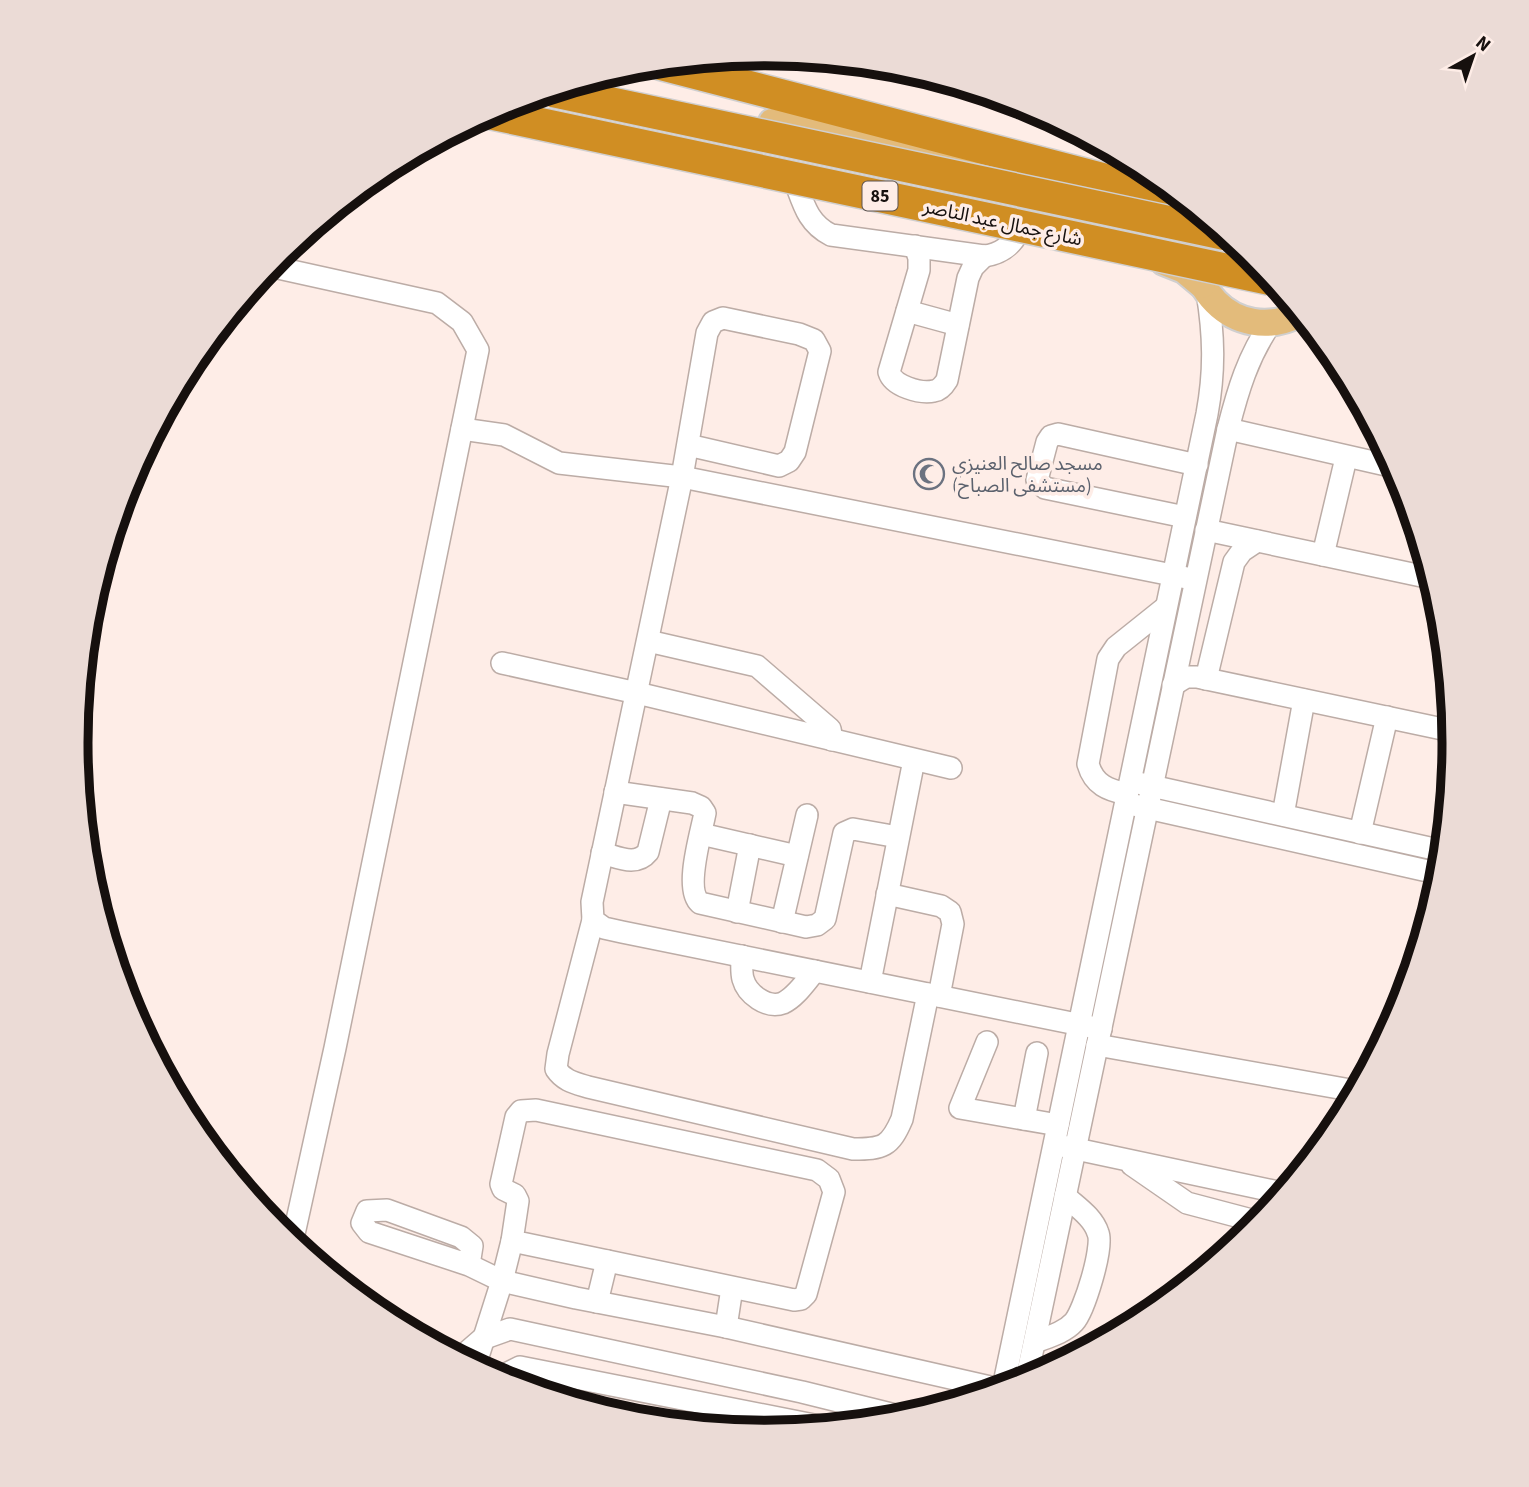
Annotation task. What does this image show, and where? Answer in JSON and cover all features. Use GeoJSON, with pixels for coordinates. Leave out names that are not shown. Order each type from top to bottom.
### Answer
{"type":"FeatureCollection","features":[{"type":"Feature","properties":{"kind":"highway"},"geometry":{"type":"LineString","coordinates":[[688,71],[1160,194]]}},
{"type":"Feature","properties":{"kind":"highway","name":"شارع جمال عبد الناصر"},"geometry":{"type":"LineString","coordinates":[[572,95],[1205,230]]}},
{"type":"Feature","properties":{"kind":"highway","name":"شارع جمال عبد الناصر"},"geometry":{"type":"LineString","coordinates":[[508,117],[1253,275]]}},
{"type":"Feature","properties":{"kind":"highway"},"geometry":{"type":"LineString","coordinates":[[495,123],[562,128]]}},
{"type":"Feature","properties":{"kind":"main road"},"geometry":{"type":"LineString","coordinates":[[604,86],[1178,207]]}},
{"type":"Feature","properties":{"kind":"main road"},"geometry":{"type":"LineString","coordinates":[[499,121],[1164,262],[1184,270],[1222,308],[1233,315],[1258,323],[1271,323],[1290,317]]}},
{"type":"Feature","properties":{"kind":"main road"},"geometry":{"type":"LineString","coordinates":[[1202,227],[1195,251],[1205,289]]}},
{"type":"Feature","properties":{"kind":"street"},"geometry":{"type":"LineString","coordinates":[[796,184],[809,218],[831,235],[984,256],[1002,251],[1015,239],[1019,231]]}},
{"type":"Feature","properties":{"kind":"street"},"geometry":{"type":"LineString","coordinates":[[915,246],[919,270],[889,368],[892,380],[900,385],[931,392],[944,384],[970,272],[984,256]]}},
{"type":"Feature","properties":{"kind":"street"},"geometry":{"type":"LineString","coordinates":[[282,269],[437,303],[462,322],[478,350],[335,1048],[295,1230]]}},
{"type":"Feature","properties":{"kind":"street"},"geometry":{"type":"LineString","coordinates":[[1004,1377],[1213,380],[1213,345],[1205,289]]}},
{"type":"Feature","properties":{"kind":"street"},"geometry":{"type":"LineString","coordinates":[[907,310],[958,325]]}},
{"type":"Feature","properties":{"kind":"street"},"geometry":{"type":"LineString","coordinates":[[688,445],[779,466],[789,461],[795,452],[820,351],[814,340],[799,334],[723,318],[713,322],[707,333],[682,477],[592,902],[593,920],[556,1069],[568,1080],[594,1088],[853,1149],[878,1149],[897,1133],[902,1119],[953,924],[950,912],[941,906],[887,894]]}},
{"type":"Feature","properties":{"kind":"street"},"geometry":{"type":"LineString","coordinates":[[1029,1367],[1228,429],[1239,382],[1271,323]]}},
{"type":"Feature","properties":{"kind":"street"},"geometry":{"type":"LineString","coordinates":[[462,429],[504,435],[559,463],[682,477],[1195,580]]}},
{"type":"Feature","properties":{"kind":"street"},"geometry":{"type":"LineString","coordinates":[[1228,429],[1381,464]]}},
{"type":"Feature","properties":{"kind":"street"},"geometry":{"type":"LineString","coordinates":[[1185,517],[1045,488],[1037,480],[1047,442],[1051,436],[1058,435],[1197,464]]}},
{"type":"Feature","properties":{"kind":"street"},"geometry":{"type":"LineString","coordinates":[[1323,555],[1346,458]]}},
{"type":"Feature","properties":{"kind":"street"},"geometry":{"type":"LineString","coordinates":[[1206,530],[1323,555],[1418,569]]}},
{"type":"Feature","properties":{"kind":"street"},"geometry":{"type":"LineString","coordinates":[[1206,679],[1234,562],[1242,551],[1257,541]]}},
{"type":"Feature","properties":{"kind":"street"},"geometry":{"type":"LineString","coordinates":[[1164,616],[1185,627]]}},
{"type":"Feature","properties":{"kind":"street"},"geometry":{"type":"LineString","coordinates":[[1164,616],[1116,647],[1107,664],[1088,764],[1093,777],[1100,784],[1108,790],[1128,793],[1152,787],[1433,849]]}},
{"type":"Feature","properties":{"kind":"street"},"geometry":{"type":"LineString","coordinates":[[648,641],[757,666],[830,729],[832,740]]}},
{"type":"Feature","properties":{"kind":"street"},"geometry":{"type":"LineString","coordinates":[[502,663],[951,768]]}},
{"type":"Feature","properties":{"kind":"street"},"geometry":{"type":"LineString","coordinates":[[1173,685],[1186,677],[1206,679],[1441,729]]}},
{"type":"Feature","properties":{"kind":"street"},"geometry":{"type":"LineString","coordinates":[[1283,815],[1304,700]]}},
{"type":"Feature","properties":{"kind":"street"},"geometry":{"type":"LineString","coordinates":[[1360,833],[1387,717]]}},
{"type":"Feature","properties":{"kind":"street"},"geometry":{"type":"LineString","coordinates":[[870,982],[914,760]]}},
{"type":"Feature","properties":{"kind":"street"},"geometry":{"type":"LineString","coordinates":[[615,792],[692,803],[701,807],[705,813],[694,873],[695,899],[700,903],[806,928],[825,919],[844,833],[853,829],[898,837]]}},
{"type":"Feature","properties":{"kind":"street"},"geometry":{"type":"LineString","coordinates":[[1128,793],[1147,808],[1429,871]]}},
{"type":"Feature","properties":{"kind":"street"},"geometry":{"type":"LineString","coordinates":[[602,853],[634,861],[643,859],[648,852],[661,799]]}},
{"type":"Feature","properties":{"kind":"street"},"geometry":{"type":"LineString","coordinates":[[782,922],[807,815]]}},
{"type":"Feature","properties":{"kind":"street"},"geometry":{"type":"LineString","coordinates":[[701,834],[797,856]]}},
{"type":"Feature","properties":{"kind":"street"},"geometry":{"type":"LineString","coordinates":[[737,912],[750,845]]}},
{"type":"Feature","properties":{"kind":"street"},"geometry":{"type":"LineString","coordinates":[[1111,874],[1133,877]]}},
{"type":"Feature","properties":{"kind":"street"},"geometry":{"type":"LineString","coordinates":[[593,920],[604,928],[1079,1024],[1099,1037],[1347,1089]]}},
{"type":"Feature","properties":{"kind":"street"},"geometry":{"type":"LineString","coordinates":[[742,956],[744,983],[767,1004],[784,1003],[815,971]]}},
{"type":"Feature","properties":{"kind":"street"},"geometry":{"type":"LineString","coordinates":[[987,1042],[960,1108],[1024,1119],[1056,1135],[1075,1149],[1272,1191]]}},
{"type":"Feature","properties":{"kind":"street"},"geometry":{"type":"LineString","coordinates":[[1024,1119],[1037,1053]]}},
{"type":"Feature","properties":{"kind":"street"},"geometry":{"type":"LineString","coordinates":[[477,1357],[512,1241],[516,1195],[503,1189],[501,1184],[516,1117],[522,1111],[536,1110],[817,1170],[829,1179],[834,1192],[806,1294],[801,1299],[794,1300],[512,1241]]}},
{"type":"Feature","properties":{"kind":"street"},"geometry":{"type":"LineString","coordinates":[[1125,1160],[1187,1203],[1246,1219]]}},
{"type":"Feature","properties":{"kind":"street"},"geometry":{"type":"LineString","coordinates":[[1035,1342],[1067,1328],[1076,1321],[1100,1245],[1096,1226],[1065,1196]]}},
{"type":"Feature","properties":{"kind":"street"},"geometry":{"type":"LineString","coordinates":[[597,1302],[607,1261]]}},
{"type":"Feature","properties":{"kind":"street"},"geometry":{"type":"LineString","coordinates":[[469,1265],[502,1281],[726,1327],[982,1385]]}},
{"type":"Feature","properties":{"kind":"street"},"geometry":{"type":"LineString","coordinates":[[726,1327],[732,1287]]}},
{"type":"Feature","properties":{"kind":"street"},"geometry":{"type":"LineString","coordinates":[[468,1352],[482,1339],[510,1329],[802,1392],[872,1411]]}},
{"type":"Feature","properties":{"kind":"street"},"geometry":{"type":"LineString","coordinates":[[511,1371],[520,1367],[786,1420]]}},
{"type":"Feature","properties":{"kind":"place","name":"مسجد صالح العنيزي (مستشفى الصباح)"},"geometry":{"type":"Point","coordinates":[929,474]}}]}
